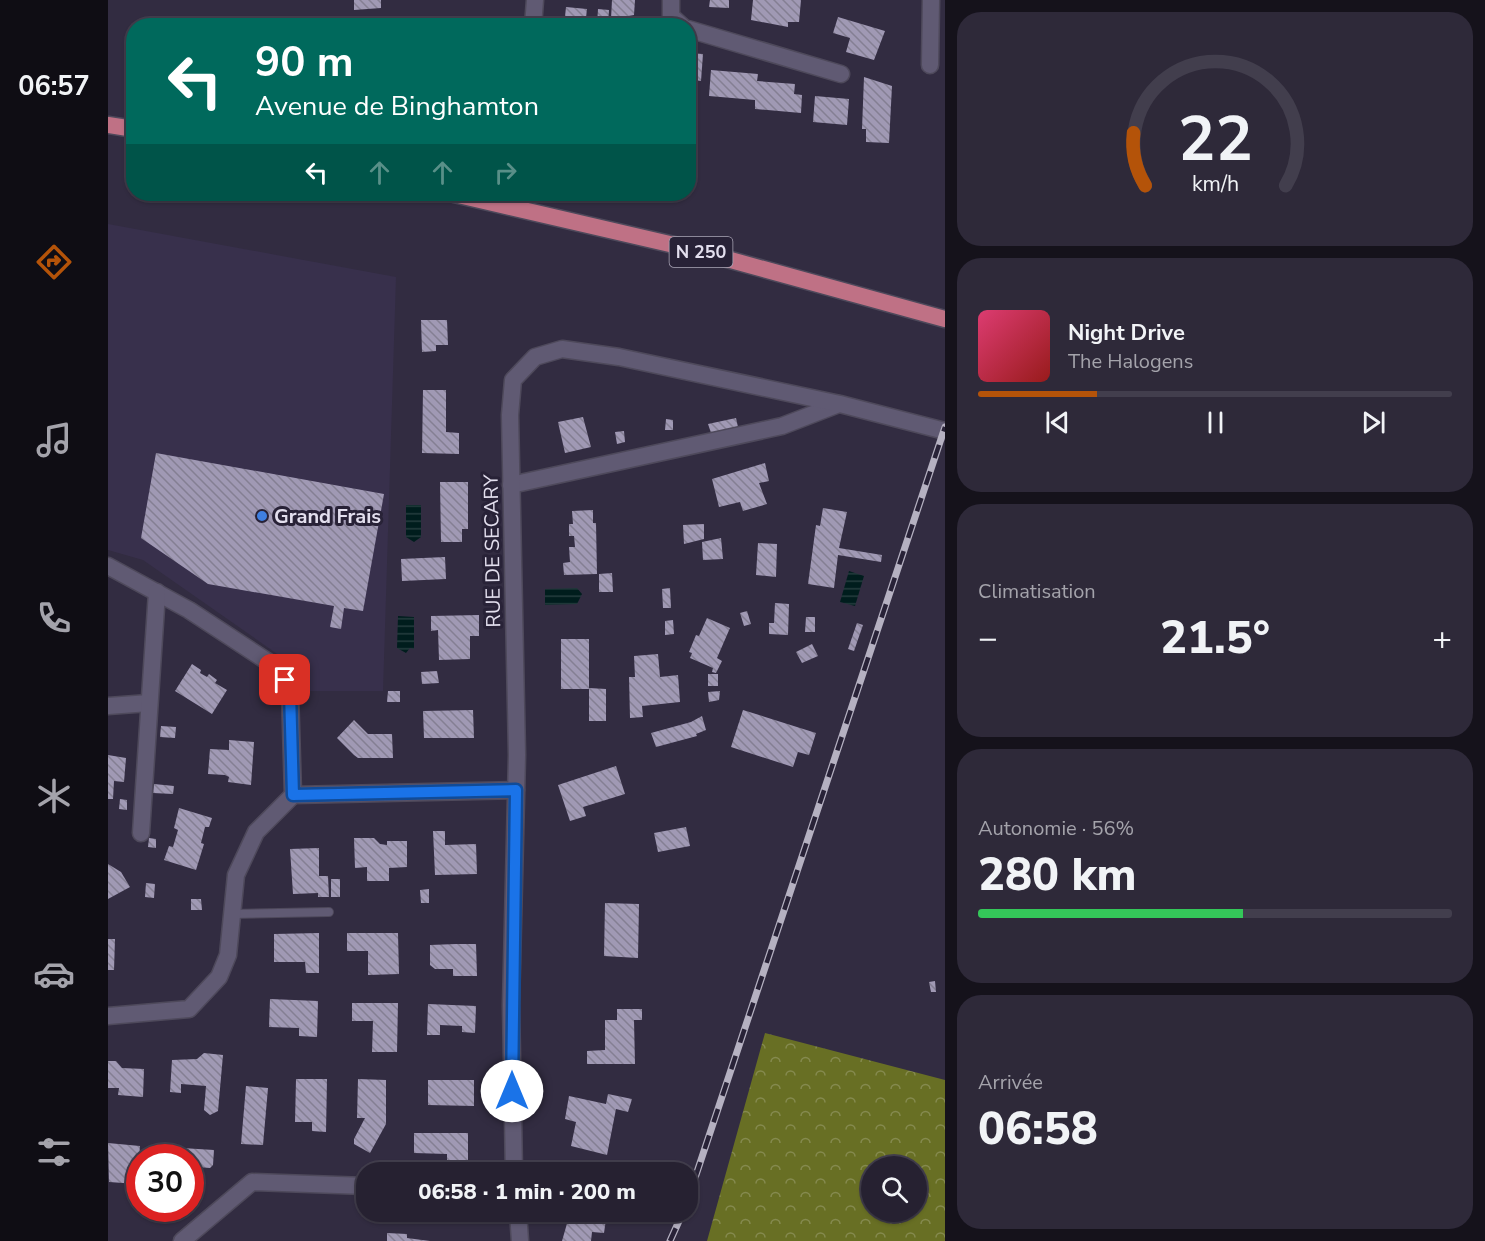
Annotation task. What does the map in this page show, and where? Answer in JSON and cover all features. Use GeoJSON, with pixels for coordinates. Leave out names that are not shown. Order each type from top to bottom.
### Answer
{"type":"FeatureCollection","features":[{"type":"Feature","properties":{"kind":"main road"},"geometry":{"type":"LineString","coordinates":[[108,125],[126,128]]}},
{"type":"Feature","properties":{"kind":"main road","name":"N 250"},"geometry":{"type":"LineString","coordinates":[[484,201],[687,248],[945,319]]}},
{"type":"Feature","properties":{"kind":"street"},"geometry":{"type":"LineString","coordinates":[[534,18],[535,0]]}},
{"type":"Feature","properties":{"kind":"street"},"geometry":{"type":"LineString","coordinates":[[671,0],[671,16],[673,18]]}},
{"type":"Feature","properties":{"kind":"street"},"geometry":{"type":"LineString","coordinates":[[930,65],[931,0]]}},
{"type":"Feature","properties":{"kind":"street"},"geometry":{"type":"LineString","coordinates":[[696,31],[840,74]]}},
{"type":"Feature","properties":{"kind":"street","name":"RUE DE SECARY"},"geometry":{"type":"LineString","coordinates":[[514,1162],[511,1005],[516,790],[510,415],[513,380],[535,357],[562,349],[619,357],[840,404],[945,431]]}},
{"type":"Feature","properties":{"kind":"street"},"geometry":{"type":"LineString","coordinates":[[511,485],[782,426],[840,404]]}},
{"type":"Feature","properties":{"kind":"street"},"geometry":{"type":"LineString","coordinates":[[108,566],[157,592],[279,669],[290,692],[293,795]]}},
{"type":"Feature","properties":{"kind":"street"},"geometry":{"type":"LineString","coordinates":[[141,833],[157,592]]}},
{"type":"Feature","properties":{"kind":"street"},"geometry":{"type":"LineString","coordinates":[[108,706],[149,703]]}},
{"type":"Feature","properties":{"kind":"street"},"geometry":{"type":"LineString","coordinates":[[108,1016],[189,1009],[219,977],[228,955],[236,875],[256,832],[293,795],[516,790]]}},
{"type":"Feature","properties":{"kind":"street"},"geometry":{"type":"LineString","coordinates":[[182,1241],[252,1182],[356,1186]]}},
{"type":"Feature","properties":{"kind":"street"},"geometry":{"type":"LineString","coordinates":[[518,1222],[519,1241]]}},
{"type":"Feature","properties":{"kind":"lane"},"geometry":{"type":"LineString","coordinates":[[232,914],[329,912]]}},
{"type":"Feature","properties":{"kind":"shaded area"},"geometry":{"type":"Polygon","coordinates":[[[108,224],[396,277],[383,691],[309,691],[283,658],[143,560],[108,550],[108,224]]]}},
{"type":"Feature","properties":{"kind":"shaded area"},"geometry":{"type":"Polygon","coordinates":[[[406,505],[421,505],[421,537],[414,542],[406,537],[406,505]]]}},
{"type":"Feature","properties":{"kind":"shaded area"},"geometry":{"type":"Polygon","coordinates":[[[849,571],[864,576],[855,606],[840,602],[849,571]]]}},
{"type":"Feature","properties":{"kind":"shaded area"},"geometry":{"type":"Polygon","coordinates":[[[577,588],[582,594],[577,604],[545,605],[545,589],[577,588]]]}},
{"type":"Feature","properties":{"kind":"shaded area"},"geometry":{"type":"Polygon","coordinates":[[[398,616],[414,617],[414,649],[410,648],[406,653],[397,648],[398,616]]]}},
{"type":"Feature","properties":{"kind":"green space"},"geometry":{"type":"Polygon","coordinates":[[[765,1033],[945,1080],[945,1241],[707,1241],[765,1033]]]}},
{"type":"Feature","properties":{"kind":"building"},"geometry":{"type":"Polygon","coordinates":[[[354,0],[381,0],[381,8],[354,10],[354,0]]]}},
{"type":"Feature","properties":{"kind":"building"},"geometry":{"type":"Polygon","coordinates":[[[612,0],[635,0],[634,15],[611,18],[612,0]]]}},
{"type":"Feature","properties":{"kind":"building"},"geometry":{"type":"Polygon","coordinates":[[[710,0],[729,0],[729,8],[709,7],[710,0]]]}},
{"type":"Feature","properties":{"kind":"building"},"geometry":{"type":"Polygon","coordinates":[[[753,0],[801,0],[799,22],[788,22],[788,27],[751,20],[753,0]]]}},
{"type":"Feature","properties":{"kind":"building"},"geometry":{"type":"Polygon","coordinates":[[[566,7],[587,9],[586,18],[565,18],[566,7]]]}},
{"type":"Feature","properties":{"kind":"building"},"geometry":{"type":"Polygon","coordinates":[[[598,9],[609,10],[608,18],[597,18],[598,9]]]}},
{"type":"Feature","properties":{"kind":"building"},"geometry":{"type":"Polygon","coordinates":[[[838,17],[885,31],[874,60],[846,52],[850,38],[833,33],[838,17]]]}},
{"type":"Feature","properties":{"kind":"building"},"geometry":{"type":"Polygon","coordinates":[[[696,54],[703,54],[701,81],[696,80],[696,54]]]}},
{"type":"Feature","properties":{"kind":"building"},"geometry":{"type":"Polygon","coordinates":[[[711,70],[758,74],[757,81],[795,84],[794,94],[802,95],[801,113],[755,109],[755,100],[709,96],[711,70]]]}},
{"type":"Feature","properties":{"kind":"building"},"geometry":{"type":"Polygon","coordinates":[[[864,77],[892,86],[889,143],[866,142],[866,129],[862,129],[864,77]]]}},
{"type":"Feature","properties":{"kind":"building"},"geometry":{"type":"Polygon","coordinates":[[[815,96],[849,99],[847,125],[813,122],[815,96]]]}},
{"type":"Feature","properties":{"kind":"building"},"geometry":{"type":"Polygon","coordinates":[[[421,320],[447,320],[448,345],[436,345],[436,351],[422,352],[421,320]]]}},
{"type":"Feature","properties":{"kind":"building"},"geometry":{"type":"Polygon","coordinates":[[[423,390],[446,390],[446,432],[459,433],[459,454],[422,453],[423,390]]]}},
{"type":"Feature","properties":{"kind":"building"},"geometry":{"type":"Polygon","coordinates":[[[583,417],[591,447],[565,453],[558,422],[583,417]]]}},
{"type":"Feature","properties":{"kind":"building"},"geometry":{"type":"Polygon","coordinates":[[[736,418],[738,427],[711,433],[708,424],[736,418]]]}},
{"type":"Feature","properties":{"kind":"building"},"geometry":{"type":"Polygon","coordinates":[[[666,419],[673,420],[673,430],[665,430],[666,419]]]}},
{"type":"Feature","properties":{"kind":"building"},"geometry":{"type":"Polygon","coordinates":[[[624,431],[625,442],[617,444],[615,432],[624,431]]]}},
{"type":"Feature","properties":{"kind":"building","name":"Grand Frais"},"geometry":{"type":"Polygon","coordinates":[[[156,453],[384,494],[363,611],[344,608],[341,629],[330,627],[334,606],[208,584],[141,538],[156,453]]]}},
{"type":"Feature","properties":{"kind":"building"},"geometry":{"type":"Polygon","coordinates":[[[765,463],[769,481],[759,483],[767,504],[743,511],[740,502],[719,507],[712,479],[765,463]]]}},
{"type":"Feature","properties":{"kind":"building"},"geometry":{"type":"Polygon","coordinates":[[[440,482],[468,482],[468,529],[462,529],[462,542],[441,542],[440,482]]]}},
{"type":"Feature","properties":{"kind":"building"},"geometry":{"type":"Polygon","coordinates":[[[823,508],[847,512],[839,548],[882,555],[881,562],[838,555],[834,588],[808,584],[816,525],[820,526],[823,508]]]}},
{"type":"Feature","properties":{"kind":"building"},"geometry":{"type":"Polygon","coordinates":[[[593,510],[593,523],[596,523],[597,574],[564,575],[563,563],[570,562],[569,547],[575,547],[574,536],[569,536],[569,524],[573,524],[572,511],[593,510]]]}},
{"type":"Feature","properties":{"kind":"building"},"geometry":{"type":"Polygon","coordinates":[[[704,524],[704,539],[684,544],[683,525],[704,524]]]}},
{"type":"Feature","properties":{"kind":"building"},"geometry":{"type":"Polygon","coordinates":[[[721,538],[723,559],[703,560],[702,542],[721,538]]]}},
{"type":"Feature","properties":{"kind":"building"},"geometry":{"type":"Polygon","coordinates":[[[758,543],[777,544],[776,577],[756,575],[758,543]]]}},
{"type":"Feature","properties":{"kind":"building"},"geometry":{"type":"Polygon","coordinates":[[[445,557],[446,579],[402,581],[401,559],[445,557]]]}},
{"type":"Feature","properties":{"kind":"building"},"geometry":{"type":"Polygon","coordinates":[[[612,573],[613,592],[599,592],[599,574],[612,573]]]}},
{"type":"Feature","properties":{"kind":"building"},"geometry":{"type":"Polygon","coordinates":[[[670,588],[671,608],[663,608],[662,589],[670,588]]]}},
{"type":"Feature","properties":{"kind":"building"},"geometry":{"type":"Polygon","coordinates":[[[775,603],[789,604],[788,635],[769,634],[769,623],[774,623],[775,603]]]}},
{"type":"Feature","properties":{"kind":"building"},"geometry":{"type":"Polygon","coordinates":[[[747,611],[751,624],[744,626],[740,613],[747,611]]]}},
{"type":"Feature","properties":{"kind":"building"},"geometry":{"type":"Polygon","coordinates":[[[479,615],[479,636],[470,636],[470,659],[439,660],[438,630],[431,631],[431,616],[479,615]]]}},
{"type":"Feature","properties":{"kind":"building"},"geometry":{"type":"Polygon","coordinates":[[[806,617],[815,617],[815,632],[805,632],[806,617]]]}},
{"type":"Feature","properties":{"kind":"building"},"geometry":{"type":"Polygon","coordinates":[[[707,618],[730,628],[717,658],[722,661],[716,673],[712,672],[713,668],[690,658],[692,653],[689,652],[707,618]]]}},
{"type":"Feature","properties":{"kind":"building"},"geometry":{"type":"Polygon","coordinates":[[[673,620],[674,634],[665,635],[665,621],[673,620]]]}},
{"type":"Feature","properties":{"kind":"building"},"geometry":{"type":"Polygon","coordinates":[[[857,623],[863,625],[854,651],[848,649],[857,623]]]}},
{"type":"Feature","properties":{"kind":"building"},"geometry":{"type":"Polygon","coordinates":[[[561,639],[589,639],[589,689],[561,689],[561,639]]]}},
{"type":"Feature","properties":{"kind":"building"},"geometry":{"type":"Polygon","coordinates":[[[812,644],[818,656],[802,663],[796,652],[812,644]]]}},
{"type":"Feature","properties":{"kind":"building"},"geometry":{"type":"Polygon","coordinates":[[[658,654],[660,677],[678,675],[680,702],[642,706],[643,717],[630,718],[629,677],[635,677],[634,656],[658,654]]]}},
{"type":"Feature","properties":{"kind":"building"},"geometry":{"type":"Polygon","coordinates":[[[192,664],[201,670],[200,673],[207,677],[209,674],[217,680],[215,683],[227,690],[212,714],[175,691],[192,664]]]}},
{"type":"Feature","properties":{"kind":"building"},"geometry":{"type":"Polygon","coordinates":[[[437,671],[439,683],[422,684],[421,672],[437,671]]]}},
{"type":"Feature","properties":{"kind":"building"},"geometry":{"type":"Polygon","coordinates":[[[708,674],[718,674],[718,686],[708,686],[708,674]]]}},
{"type":"Feature","properties":{"kind":"building"},"geometry":{"type":"Polygon","coordinates":[[[589,688],[606,689],[606,721],[589,721],[589,688]]]}},
{"type":"Feature","properties":{"kind":"building"},"geometry":{"type":"Polygon","coordinates":[[[388,691],[400,691],[400,702],[387,702],[388,691]]]}},
{"type":"Feature","properties":{"kind":"building"},"geometry":{"type":"Polygon","coordinates":[[[720,691],[719,700],[709,702],[708,692],[720,691]]]}},
{"type":"Feature","properties":{"kind":"building"},"geometry":{"type":"Polygon","coordinates":[[[473,710],[474,738],[424,738],[423,711],[473,710]]]}},
{"type":"Feature","properties":{"kind":"building"},"geometry":{"type":"Polygon","coordinates":[[[743,710],[816,733],[809,755],[798,752],[793,767],[731,747],[743,710]]]}},
{"type":"Feature","properties":{"kind":"building"},"geometry":{"type":"Polygon","coordinates":[[[702,716],[706,730],[696,734],[697,736],[656,747],[651,733],[691,722],[702,716]]]}},
{"type":"Feature","properties":{"kind":"building"},"geometry":{"type":"Polygon","coordinates":[[[354,720],[368,734],[392,734],[393,758],[358,758],[354,755],[337,738],[354,720]]]}},
{"type":"Feature","properties":{"kind":"building"},"geometry":{"type":"Polygon","coordinates":[[[161,726],[176,727],[175,738],[160,737],[161,726]]]}},
{"type":"Feature","properties":{"kind":"building"},"geometry":{"type":"Polygon","coordinates":[[[229,740],[254,742],[251,785],[228,782],[229,777],[225,775],[208,774],[210,749],[229,750],[229,740]]]}},
{"type":"Feature","properties":{"kind":"building"},"geometry":{"type":"Polygon","coordinates":[[[108,755],[126,758],[124,782],[114,781],[113,799],[108,799],[108,755]]]}},
{"type":"Feature","properties":{"kind":"building"},"geometry":{"type":"Polygon","coordinates":[[[616,766],[625,794],[583,807],[586,816],[570,821],[558,785],[616,766]]]}},
{"type":"Feature","properties":{"kind":"building"},"geometry":{"type":"Polygon","coordinates":[[[154,784],[174,786],[173,794],[153,793],[154,784]]]}},
{"type":"Feature","properties":{"kind":"building"},"geometry":{"type":"Polygon","coordinates":[[[120,799],[127,800],[127,810],[119,809],[120,799]]]}},
{"type":"Feature","properties":{"kind":"building"},"geometry":{"type":"Polygon","coordinates":[[[179,808],[212,818],[209,827],[205,827],[201,843],[204,844],[196,870],[164,860],[169,846],[173,847],[178,830],[174,828],[179,808]]]}},
{"type":"Feature","properties":{"kind":"building"},"geometry":{"type":"Polygon","coordinates":[[[686,827],[690,846],[658,852],[654,833],[686,827]]]}},
{"type":"Feature","properties":{"kind":"building"},"geometry":{"type":"Polygon","coordinates":[[[433,831],[445,831],[445,845],[476,844],[477,874],[435,875],[433,831]]]}},
{"type":"Feature","properties":{"kind":"building"},"geometry":{"type":"Polygon","coordinates":[[[149,838],[156,839],[156,848],[148,847],[149,838]]]}},
{"type":"Feature","properties":{"kind":"building"},"geometry":{"type":"Polygon","coordinates":[[[354,838],[374,838],[380,844],[387,845],[387,841],[407,841],[407,867],[389,868],[389,881],[367,881],[367,867],[355,868],[354,838]]]}},
{"type":"Feature","properties":{"kind":"building"},"geometry":{"type":"Polygon","coordinates":[[[319,848],[319,876],[328,876],[329,897],[318,897],[318,893],[293,894],[290,849],[319,848]]]}},
{"type":"Feature","properties":{"kind":"building"},"geometry":{"type":"Polygon","coordinates":[[[108,864],[121,872],[130,887],[108,899],[108,864]]]}},
{"type":"Feature","properties":{"kind":"building"},"geometry":{"type":"Polygon","coordinates":[[[331,879],[340,879],[340,897],[331,897],[331,879]]]}},
{"type":"Feature","properties":{"kind":"building"},"geometry":{"type":"Polygon","coordinates":[[[146,883],[155,884],[154,898],[145,897],[146,883]]]}},
{"type":"Feature","properties":{"kind":"building"},"geometry":{"type":"Polygon","coordinates":[[[429,889],[429,903],[421,903],[420,890],[429,889]]]}},
{"type":"Feature","properties":{"kind":"building"},"geometry":{"type":"Polygon","coordinates":[[[191,899],[201,899],[202,910],[191,910],[191,899]]]}},
{"type":"Feature","properties":{"kind":"building"},"geometry":{"type":"Polygon","coordinates":[[[605,903],[639,904],[638,958],[604,956],[605,903]]]}},
{"type":"Feature","properties":{"kind":"building"},"geometry":{"type":"Polygon","coordinates":[[[319,933],[319,973],[306,973],[305,962],[274,962],[274,934],[319,933]]]}},
{"type":"Feature","properties":{"kind":"building"},"geometry":{"type":"Polygon","coordinates":[[[347,933],[398,933],[399,974],[368,975],[368,951],[347,951],[347,933]]]}},
{"type":"Feature","properties":{"kind":"building"},"geometry":{"type":"Polygon","coordinates":[[[108,939],[115,939],[114,970],[108,970],[108,939]]]}},
{"type":"Feature","properties":{"kind":"building"},"geometry":{"type":"Polygon","coordinates":[[[476,944],[477,976],[453,976],[453,969],[435,969],[430,965],[430,945],[476,944]]]}},
{"type":"Feature","properties":{"kind":"building"},"geometry":{"type":"Polygon","coordinates":[[[935,981],[936,992],[931,992],[929,982],[935,981]]]}},
{"type":"Feature","properties":{"kind":"building"},"geometry":{"type":"Polygon","coordinates":[[[270,999],[318,1001],[317,1037],[299,1036],[299,1028],[269,1027],[270,999]]]}},
{"type":"Feature","properties":{"kind":"building"},"geometry":{"type":"Polygon","coordinates":[[[352,1003],[398,1003],[397,1052],[372,1052],[373,1021],[352,1021],[352,1003]]]}},
{"type":"Feature","properties":{"kind":"building"},"geometry":{"type":"Polygon","coordinates":[[[428,1004],[476,1006],[475,1033],[462,1032],[462,1026],[440,1025],[440,1035],[427,1035],[428,1004]]]}},
{"type":"Feature","properties":{"kind":"building"},"geometry":{"type":"Polygon","coordinates":[[[617,1009],[642,1009],[642,1020],[634,1020],[635,1064],[587,1064],[587,1051],[605,1050],[605,1020],[617,1020],[617,1009]]]}},
{"type":"Feature","properties":{"kind":"building"},"geometry":{"type":"Polygon","coordinates":[[[204,1053],[223,1055],[218,1111],[210,1115],[204,1110],[206,1086],[181,1084],[181,1093],[170,1092],[172,1060],[197,1059],[204,1053]]]}},
{"type":"Feature","properties":{"kind":"building"},"geometry":{"type":"Polygon","coordinates":[[[108,1061],[116,1061],[122,1068],[144,1069],[143,1097],[118,1095],[119,1088],[108,1088],[108,1061]]]}},
{"type":"Feature","properties":{"kind":"building"},"geometry":{"type":"Polygon","coordinates":[[[296,1079],[327,1079],[326,1132],[312,1131],[312,1122],[295,1122],[296,1079]]]}},
{"type":"Feature","properties":{"kind":"building"},"geometry":{"type":"Polygon","coordinates":[[[358,1079],[386,1080],[386,1124],[370,1153],[354,1144],[354,1139],[365,1118],[357,1118],[358,1079]]]}},
{"type":"Feature","properties":{"kind":"building"},"geometry":{"type":"Polygon","coordinates":[[[428,1080],[474,1080],[474,1106],[428,1105],[428,1080]]]}},
{"type":"Feature","properties":{"kind":"building"},"geometry":{"type":"Polygon","coordinates":[[[246,1086],[268,1088],[263,1145],[241,1144],[246,1086]]]}},
{"type":"Feature","properties":{"kind":"building"},"geometry":{"type":"Polygon","coordinates":[[[608,1094],[632,1099],[628,1112],[616,1109],[607,1155],[571,1146],[576,1122],[565,1119],[569,1096],[606,1104],[608,1094]]]}},
{"type":"Feature","properties":{"kind":"building"},"geometry":{"type":"Polygon","coordinates":[[[414,1133],[468,1133],[468,1162],[447,1161],[447,1154],[414,1153],[414,1133]]]}},
{"type":"Feature","properties":{"kind":"building"},"geometry":{"type":"Polygon","coordinates":[[[108,1143],[126,1145],[126,1183],[109,1182],[108,1143]]]}},
{"type":"Feature","properties":{"kind":"building"},"geometry":{"type":"Polygon","coordinates":[[[204,1149],[214,1150],[213,1165],[210,1168],[204,1168],[204,1149]]]}},
{"type":"Feature","properties":{"kind":"building"},"geometry":{"type":"Polygon","coordinates":[[[567,1222],[606,1222],[604,1233],[592,1232],[591,1241],[562,1241],[567,1222]]]}},
{"type":"Feature","properties":{"kind":"building"},"geometry":{"type":"Polygon","coordinates":[[[387,1233],[407,1234],[407,1238],[430,1241],[387,1241],[387,1233]]]}},
{"type":"Feature","properties":{"kind":"railway"},"geometry":{"type":"LineString","coordinates":[[698,1169],[945,427]]}},
{"type":"Feature","properties":{"kind":"railway"},"geometry":{"type":"LineString","coordinates":[[670,1241],[679,1222]]}},
{"type":"Feature","properties":{"kind":"place","name":"Grand Frais"},"geometry":{"type":"Point","coordinates":[262,516]}},
{"type":"Feature","properties":{"kind":"route"},"geometry":{"type":"LineString","coordinates":[[285,680],[290,692],[293,795],[516,790],[511,1005],[512,1091]]}}]}
